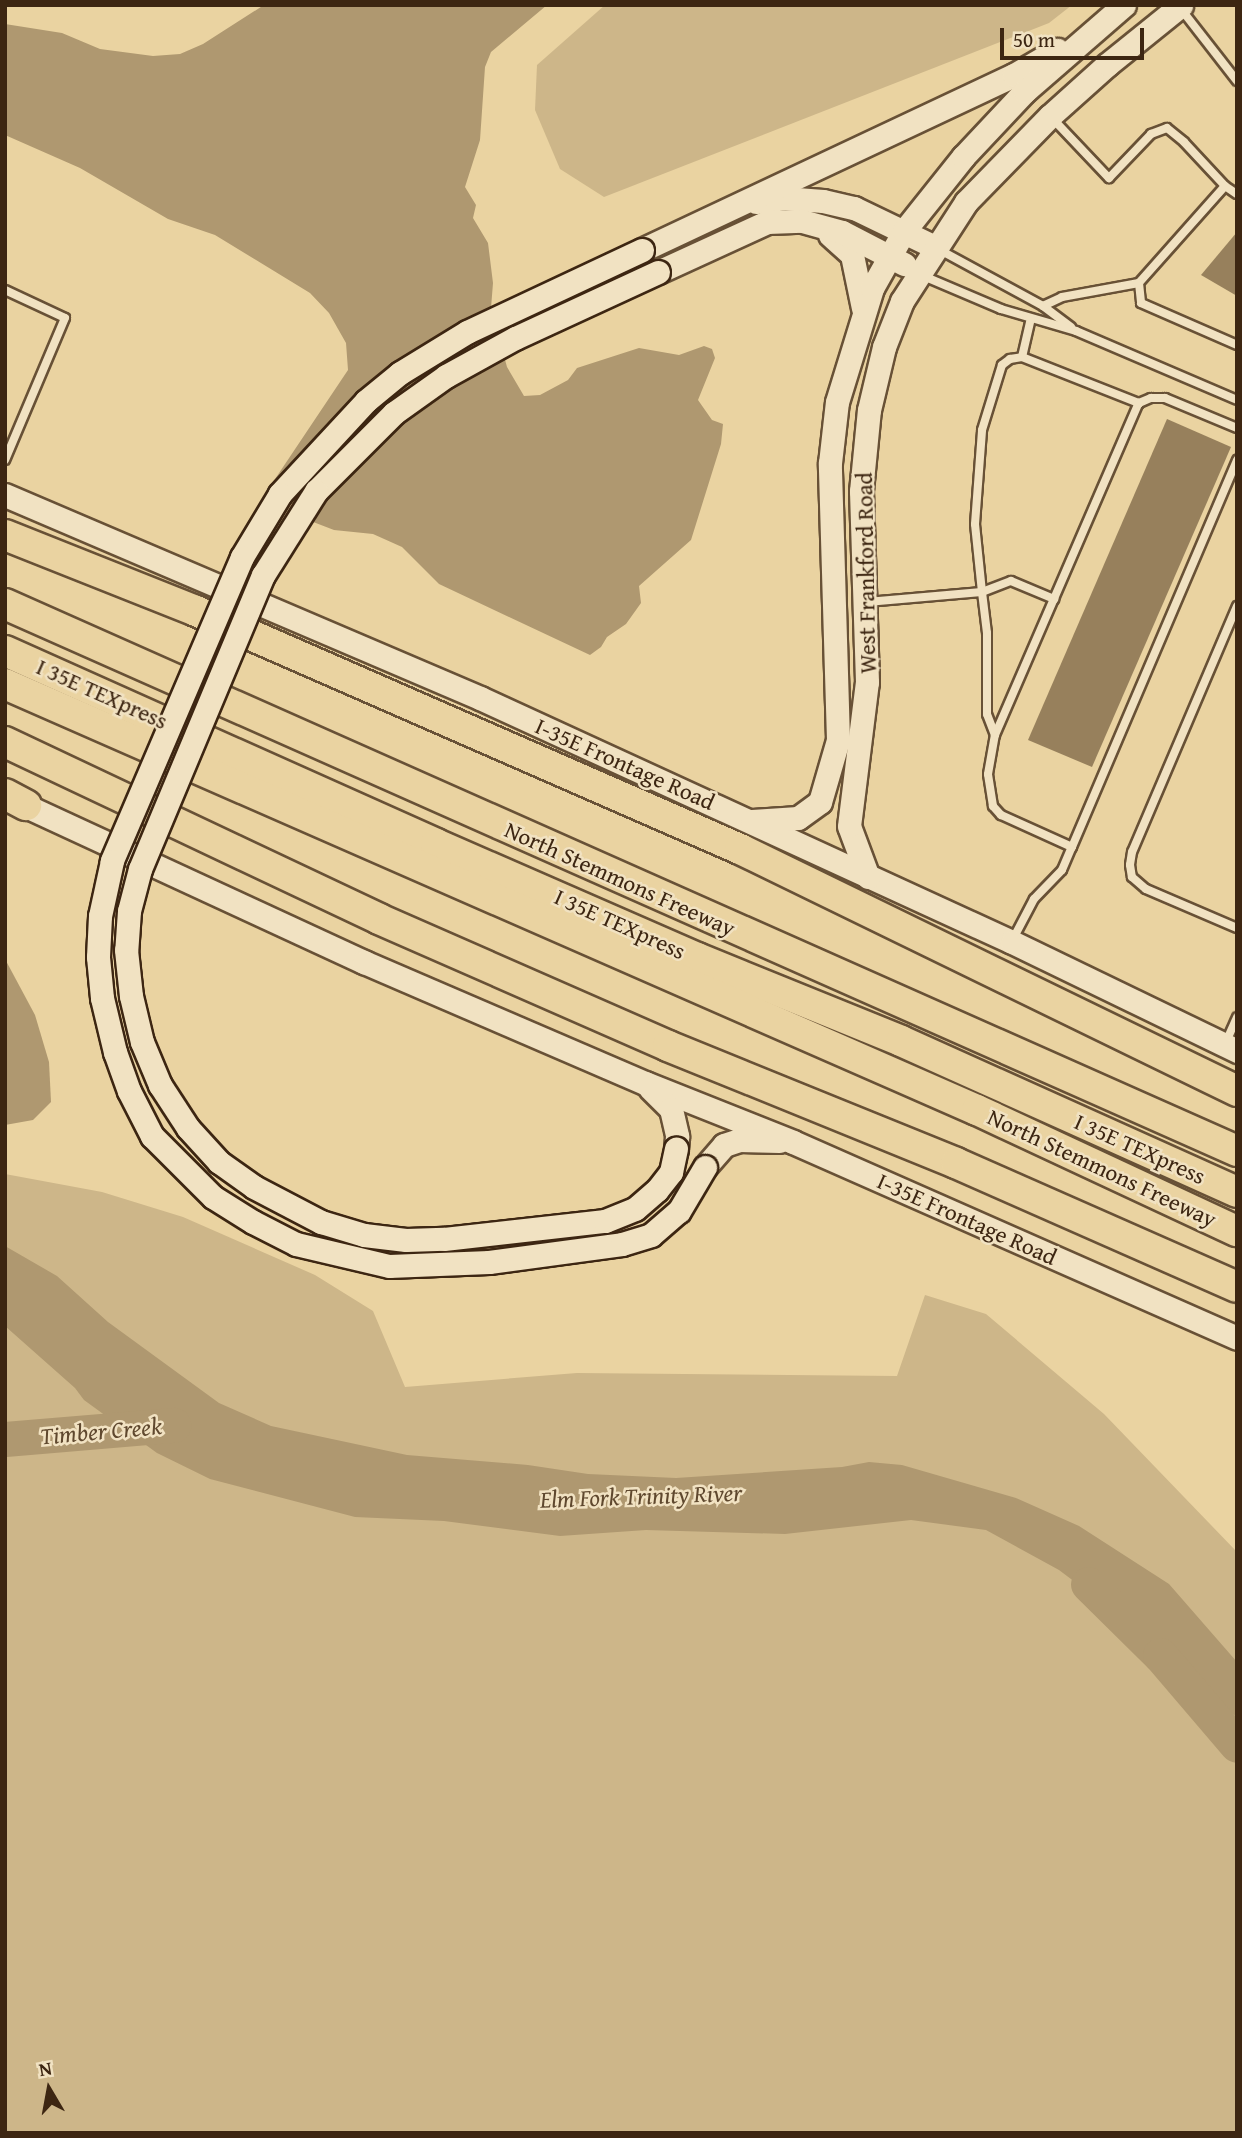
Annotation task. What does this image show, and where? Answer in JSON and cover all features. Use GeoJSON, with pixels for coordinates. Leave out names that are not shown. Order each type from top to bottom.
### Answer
{"type":"FeatureCollection","features":[{"type":"Feature","properties":{"kind":"highway"},"geometry":{"type":"LineString","coordinates":[[5,535],[196,611],[740,849],[1237,1091]]}},
{"type":"Feature","properties":{"kind":"highway","name":"North Stemmons Freeway"},"geometry":{"type":"LineString","coordinates":[[5,604],[1237,1151]]}},
{"type":"Feature","properties":{"kind":"highway","name":"I 35E TEXpress"},"geometry":{"type":"LineString","coordinates":[[5,651],[428,856],[697,958],[936,1057],[1237,1192]]}},
{"type":"Feature","properties":{"kind":"highway","name":"North Stemmons Freeway"},"geometry":{"type":"LineString","coordinates":[[5,684],[428,856],[673,979],[977,1110],[1237,1231]]}},
{"type":"Feature","properties":{"kind":"highway"},"geometry":{"type":"LineString","coordinates":[[5,742],[379,919],[668,1046],[956,1163],[1237,1287]]}},
{"type":"Feature","properties":{"kind":"main road","name":"West Frankford Road"},"geometry":{"type":"LineString","coordinates":[[751,821],[798,818],[820,802],[838,740],[830,463],[837,402],[872,288],[904,232],[963,157],[1025,91],[1124,5]]}},
{"type":"Feature","properties":{"kind":"main road","name":"West Frankford Road"},"geometry":{"type":"LineString","coordinates":[[868,877],[849,826],[867,682],[867,602],[861,491],[869,411],[884,347],[902,302],[966,202],[1050,116],[1108,64],[1180,6]]}},
{"type":"Feature","properties":{"kind":"main road"},"geometry":{"type":"LineString","coordinates":[[793,1142],[738,1140],[724,1145],[705,1167],[679,1211],[651,1235],[622,1244],[489,1262],[389,1266],[296,1244],[214,1198],[152,1136],[129,1091],[115,1052],[103,998],[98,957],[100,916],[112,862],[242,557],[280,494],[366,401],[400,373],[467,332],[1013,75],[1100,26]]}},
{"type":"Feature","properties":{"kind":"main road"},"geometry":{"type":"LineString","coordinates":[[731,207],[783,198],[823,201],[854,208],[935,247]]}},
{"type":"Feature","properties":{"kind":"main road"},"geometry":{"type":"LineString","coordinates":[[645,1083],[670,1109],[677,1136],[676,1149],[671,1172],[657,1190],[635,1209],[605,1221],[444,1239],[406,1240],[364,1235],[321,1222],[254,1188],[219,1162],[188,1128],[160,1085],[142,1042],[131,996],[126,950],[129,911],[145,857],[263,575],[316,491],[394,413],[446,376],[515,338],[767,222],[809,223],[842,232],[891,255],[918,274]]}},
{"type":"Feature","properties":{"kind":"main road"},"geometry":{"type":"LineString","coordinates":[[809,223],[836,239],[852,256],[863,313]]}},
{"type":"Feature","properties":{"kind":"main road","name":"I-35E Frontage Road"},"geometry":{"type":"LineString","coordinates":[[5,495],[480,698],[1012,942],[1231,1048]]}},
{"type":"Feature","properties":{"kind":"main road"},"geometry":{"type":"LineString","coordinates":[[836,604],[867,602]]}},
{"type":"Feature","properties":{"kind":"main road","name":"I-35E Frontage Road"},"geometry":{"type":"LineString","coordinates":[[12,799],[364,962],[645,1083],[793,1142],[1237,1338]]}},
{"type":"Feature","properties":{"kind":"lane"},"geometry":{"type":"LineString","coordinates":[[1180,6],[1237,81]]}},
{"type":"Feature","properties":{"kind":"lane"},"geometry":{"type":"LineString","coordinates":[[1050,116],[1109,178],[1151,134],[1167,128],[1184,142],[1225,186],[1237,194]]}},
{"type":"Feature","properties":{"kind":"lane"},"geometry":{"type":"LineString","coordinates":[[1044,306],[1062,298],[1139,283],[1225,186]]}},
{"type":"Feature","properties":{"kind":"lane"},"geometry":{"type":"LineString","coordinates":[[935,247],[1044,306],[1076,331]]}},
{"type":"Feature","properties":{"kind":"lane"},"geometry":{"type":"LineString","coordinates":[[918,274],[1031,319],[1076,331],[1237,400]]}},
{"type":"Feature","properties":{"kind":"lane"},"geometry":{"type":"LineString","coordinates":[[1139,283],[1141,303],[1237,345]]}},
{"type":"Feature","properties":{"kind":"lane"},"geometry":{"type":"LineString","coordinates":[[5,290],[65,318],[5,460]]}},
{"type":"Feature","properties":{"kind":"lane"},"geometry":{"type":"LineString","coordinates":[[1022,357],[1031,319]]}},
{"type":"Feature","properties":{"kind":"lane"},"geometry":{"type":"LineString","coordinates":[[995,735],[987,714],[987,633],[975,524],[982,430],[1002,365],[1010,359],[1022,357],[1139,402],[1164,398],[1237,428]]}},
{"type":"Feature","properties":{"kind":"lane"},"geometry":{"type":"LineString","coordinates":[[1072,847],[1001,815],[993,806],[988,774],[995,735],[1139,402]]}},
{"type":"Feature","properties":{"kind":"lane"},"geometry":{"type":"LineString","coordinates":[[1012,942],[1034,899],[1062,870],[1237,460]]}},
{"type":"Feature","properties":{"kind":"lane"},"geometry":{"type":"LineString","coordinates":[[867,602],[982,592],[1011,581],[1054,599]]}},
{"type":"Feature","properties":{"kind":"lane"},"geometry":{"type":"LineString","coordinates":[[1237,606],[1132,852],[1130,865],[1132,877],[1146,889],[1237,928]]}},
{"type":"Feature","properties":{"kind":"lane"},"geometry":{"type":"LineString","coordinates":[[1231,1048],[1237,1017]]}},
{"type":"Feature","properties":{"kind":"shaded area"},"geometry":{"type":"Polygon","coordinates":[[[605,5],[1072,5],[1049,23],[604,197],[560,169],[535,110],[537,65],[605,5]]]}},
{"type":"Feature","properties":{"kind":"shaded area"},"geometry":{"type":"Polygon","coordinates":[[[5,1174],[102,1192],[183,1217],[315,1275],[373,1311],[405,1387],[577,1373],[897,1376],[925,1295],[986,1314],[1104,1414],[1237,1552],[1237,2133],[5,2133],[5,1174]]]}},
{"type":"Feature","properties":{"kind":"water"},"geometry":{"type":"Polygon","coordinates":[[[264,5],[547,5],[491,52],[485,67],[480,140],[465,187],[476,205],[473,218],[488,243],[493,283],[491,308],[507,367],[524,396],[540,395],[568,380],[577,368],[639,348],[679,355],[704,346],[712,349],[715,358],[698,400],[712,420],[723,424],[721,444],[691,540],[639,586],[641,603],[626,624],[607,637],[601,647],[590,655],[439,584],[402,547],[373,534],[334,530],[308,520],[271,485],[348,370],[346,343],[329,313],[310,293],[215,235],[168,219],[80,168],[5,135],[5,24],[62,33],[100,49],[153,56],[180,54],[203,44],[264,5]]]}},
{"type":"Feature","properties":{"kind":"water"},"geometry":{"type":"Polygon","coordinates":[[[5,959],[35,1015],[49,1062],[51,1102],[33,1120],[5,1125],[5,959]]]}},
{"type":"Feature","properties":{"kind":"water"},"geometry":{"type":"Polygon","coordinates":[[[5,1246],[57,1276],[108,1322],[219,1403],[271,1426],[407,1455],[528,1465],[588,1474],[676,1478],[842,1467],[869,1462],[902,1465],[1016,1498],[1079,1526],[1169,1584],[1237,1662],[1237,1717],[1198,1688],[1182,1667],[1132,1625],[1059,1570],[986,1530],[911,1520],[785,1534],[646,1530],[560,1536],[444,1521],[355,1517],[210,1479],[157,1453],[84,1400],[75,1388],[5,1326],[5,1246]]]}},
{"type":"Feature","properties":{"kind":"building"},"geometry":{"type":"Polygon","coordinates":[[[1237,232],[1237,296],[1201,275],[1237,232]]]}},
{"type":"Feature","properties":{"kind":"building"},"geometry":{"type":"Polygon","coordinates":[[[1167,419],[1231,447],[1092,767],[1028,740],[1167,419]]]}},
{"type":"Feature","properties":{"kind":"waterway","name":"Timber Creek"},"geometry":{"type":"LineString","coordinates":[[5,1439],[173,1425]]}},
{"type":"Feature","properties":{"kind":"waterway","name":"Elm Fork Trinity River"},"geometry":{"type":"LineString","coordinates":[[1088,1584],[1160,1655],[1237,1745]]}}]}
